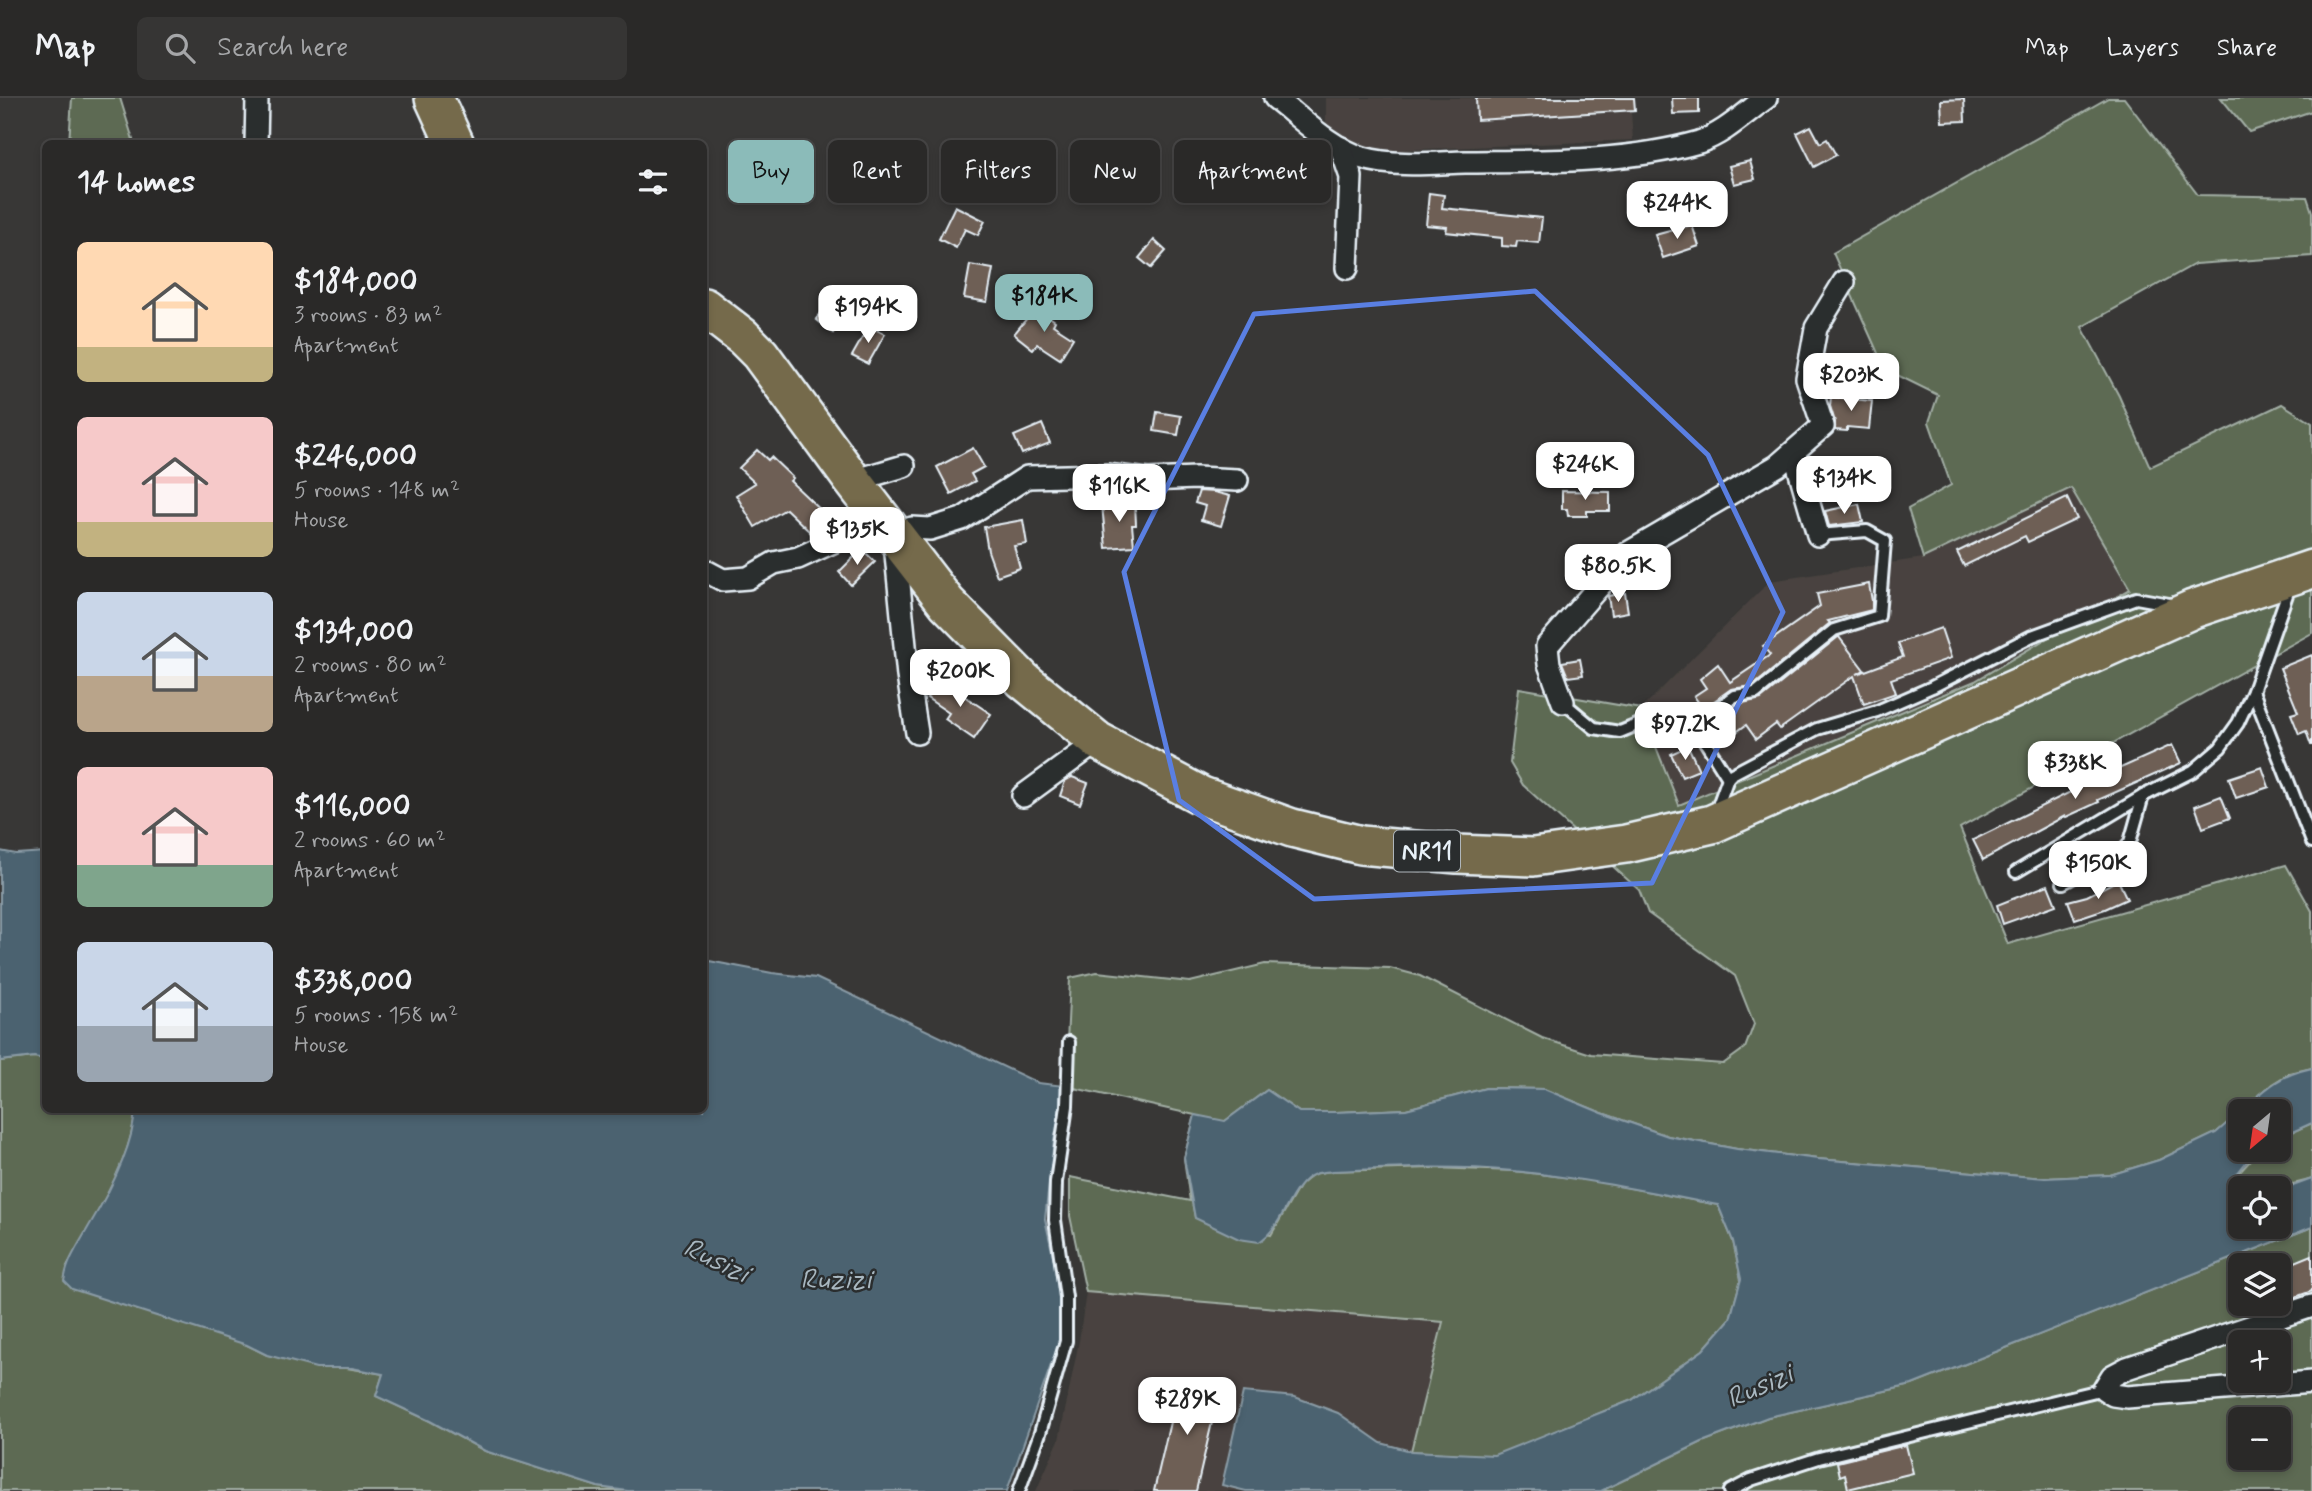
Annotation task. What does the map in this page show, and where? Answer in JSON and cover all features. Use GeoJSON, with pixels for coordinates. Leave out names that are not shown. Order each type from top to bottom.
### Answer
{"type":"FeatureCollection","features":[{"type":"Feature","properties":{"kind":"highway"},"geometry":{"type":"LineString","coordinates":[[434,98],[453,140]]}},
{"type":"Feature","properties":{"kind":"highway","name":"NR11"},"geometry":{"type":"LineString","coordinates":[[707,309],[760,354],[947,603],[1023,680],[1098,741],[1202,796],[1293,828],[1362,845],[1457,854],[1533,857],[1626,845],[1712,824],[2193,608],[2304,571]]}},
{"type":"Feature","properties":{"kind":"street"},"geometry":{"type":"LineString","coordinates":[[256,140],[257,98]]}},
{"type":"Feature","properties":{"kind":"street"},"geometry":{"type":"LineString","coordinates":[[1275,98],[1341,148],[1364,158],[1399,163],[1557,160],[1644,153],[1700,141],[1715,135],[1766,98]]}},
{"type":"Feature","properties":{"kind":"street"},"geometry":{"type":"LineString","coordinates":[[1341,148],[1350,177],[1347,268]]}},
{"type":"Feature","properties":{"kind":"street"},"geometry":{"type":"LineString","coordinates":[[1563,702],[1549,664],[1547,646],[1628,553],[1777,466],[1824,426],[1807,378],[1816,328],[1844,282]]}},
{"type":"Feature","properties":{"kind":"street"},"geometry":{"type":"LineString","coordinates":[[1794,452],[1818,535]]}},
{"type":"Feature","properties":{"kind":"street"},"geometry":{"type":"LineString","coordinates":[[853,481],[904,466]]}},
{"type":"Feature","properties":{"kind":"street"},"geometry":{"type":"LineString","coordinates":[[707,571],[723,580],[748,578],[774,563],[799,558],[888,527],[930,529],[962,519],[1027,477],[1107,475],[1148,480],[1237,480]]}},
{"type":"Feature","properties":{"kind":"street"},"geometry":{"type":"LineString","coordinates":[[888,527],[917,733]]}},
{"type":"Feature","properties":{"kind":"street"},"geometry":{"type":"LineString","coordinates":[[1023,796],[1098,741]]}},
{"type":"Feature","properties":{"kind":"street"},"geometry":{"type":"LineString","coordinates":[[2312,1306],[2127,1368],[2112,1376],[2104,1390],[2113,1395],[2127,1397],[2312,1382]]}},
{"type":"Feature","properties":{"kind":"lane"},"geometry":{"type":"LineString","coordinates":[[1728,778],[1696,729],[1697,723],[1735,696],[1756,693],[1834,630],[1878,616],[1885,541],[1867,531],[1818,535]]}},
{"type":"Feature","properties":{"kind":"lane"},"geometry":{"type":"LineString","coordinates":[[2016,872],[2143,796],[2193,771],[2220,748],[2238,723],[2304,571]]}},
{"type":"Feature","properties":{"kind":"lane"},"geometry":{"type":"LineString","coordinates":[[1712,824],[1728,778],[1817,729],[1877,712],[2032,636],[2136,598],[2193,608]]}},
{"type":"Feature","properties":{"kind":"lane"},"geometry":{"type":"LineString","coordinates":[[2253,691],[2312,842]]}},
{"type":"Feature","properties":{"kind":"lane"},"geometry":{"type":"LineString","coordinates":[[1563,702],[1594,728],[1620,732],[1649,720],[1679,716],[1697,723]]}},
{"type":"Feature","properties":{"kind":"lane"},"geometry":{"type":"LineString","coordinates":[[2063,883],[2122,850],[2130,842],[2143,796]]}},
{"type":"Feature","properties":{"kind":"lane"},"geometry":{"type":"LineString","coordinates":[[1019,1491],[1040,1433],[1066,1341],[1066,1297],[1055,1220],[1056,1182],[1067,1106],[1069,1042]]}},
{"type":"Feature","properties":{"kind":"lane"},"geometry":{"type":"LineString","coordinates":[[1730,1491],[1751,1480],[1819,1458],[2104,1390]]}},
{"type":"Feature","properties":{"kind":"highlighted area"},"geometry":{"type":"Polygon","coordinates":[[[1535,291],[1708,455],[1783,612],[1652,883],[1314,899],[1179,800],[1124,572],[1254,314],[1535,291]]]}},
{"type":"Feature","properties":{"kind":"shaded area"},"geometry":{"type":"Polygon","coordinates":[[[1326,98],[1630,98],[1633,140],[1357,152],[1326,136],[1326,98]]]}},
{"type":"Feature","properties":{"kind":"shaded area"},"geometry":{"type":"Polygon","coordinates":[[[2071,487],[2131,588],[1975,681],[1679,805],[1641,709],[1770,581],[1923,558],[2071,487]]]}},
{"type":"Feature","properties":{"kind":"shaded area"},"geometry":{"type":"Polygon","coordinates":[[[1086,1292],[1443,1323],[1411,1451],[1381,1443],[1338,1413],[1243,1392],[1223,1485],[1246,1491],[1036,1491],[1059,1440],[1086,1292]]]}},
{"type":"Feature","properties":{"kind":"green space"},"geometry":{"type":"Polygon","coordinates":[[[72,98],[120,98],[133,140],[69,140],[72,98]]]}},
{"type":"Feature","properties":{"kind":"green space"},"geometry":{"type":"Polygon","coordinates":[[[2108,98],[2124,98],[2198,195],[2307,197],[2312,212],[2312,256],[2195,264],[2082,327],[2119,396],[2150,467],[2282,404],[2312,423],[2312,633],[1960,828],[2008,944],[2286,865],[2312,911],[2312,1068],[2290,1073],[2255,1099],[2228,1099],[2228,1122],[2216,1133],[2159,1160],[2110,1175],[2045,1178],[1818,1159],[1737,1149],[1668,1136],[1544,1089],[1486,1088],[1406,1109],[1336,1112],[1299,1112],[1267,1090],[1225,1121],[1184,1158],[1195,1115],[1065,1086],[1070,978],[1097,972],[1190,982],[1265,964],[1390,968],[1420,976],[1542,1038],[1591,1054],[1723,1064],[1745,1048],[1754,1024],[1735,976],[1648,913],[1639,890],[1523,785],[1510,763],[1519,688],[1641,709],[1679,805],[1975,681],[2130,589],[2071,488],[1923,558],[1908,509],[1951,485],[1929,422],[1938,395],[1885,369],[1833,253],[2108,98]]]}},
{"type":"Feature","properties":{"kind":"green space"},"geometry":{"type":"Polygon","coordinates":[[[2221,98],[2312,98],[2312,111],[2249,132],[2221,98]]]}},
{"type":"Feature","properties":{"kind":"green space"},"geometry":{"type":"Polygon","coordinates":[[[42,1058],[42,1113],[135,1113],[127,1149],[119,1170],[67,1266],[267,1355],[383,1374],[376,1396],[485,1451],[598,1487],[628,1491],[0,1491],[0,1061],[42,1058]]]}},
{"type":"Feature","properties":{"kind":"green space"},"geometry":{"type":"Polygon","coordinates":[[[2312,1123],[2312,1179],[2291,1185],[2291,1176],[2236,1176],[2249,1162],[2291,1162],[2291,1133],[2312,1123]]]}},
{"type":"Feature","properties":{"kind":"green space"},"geometry":{"type":"Polygon","coordinates":[[[1184,1158],[1195,1218],[1271,1235],[1300,1185],[1313,1174],[1332,1171],[1433,1168],[1514,1171],[1589,1180],[1718,1205],[1733,1241],[1741,1279],[1730,1319],[1703,1350],[1632,1400],[1494,1456],[1411,1451],[1443,1322],[1086,1292],[1070,1216],[1070,1177],[1190,1201],[1184,1158]]]}},
{"type":"Feature","properties":{"kind":"green space"},"geometry":{"type":"Polygon","coordinates":[[[2312,1227],[2312,1491],[1601,1491],[1702,1442],[1768,1417],[1912,1385],[2228,1260],[2228,1316],[2291,1316],[2291,1253],[2246,1253],[2282,1239],[2291,1239],[2291,1235],[2312,1227]]]}},
{"type":"Feature","properties":{"kind":"water"},"geometry":{"type":"Polygon","coordinates":[[[0,851],[16,854],[42,852],[42,1058],[0,1061],[0,851]]]}},
{"type":"Feature","properties":{"kind":"water","name":"Ruzizi"},"geometry":{"type":"Polygon","coordinates":[[[707,961],[816,978],[1038,1083],[1065,1086],[1054,1141],[1045,1219],[1061,1292],[1060,1339],[1007,1491],[628,1491],[598,1487],[485,1451],[376,1396],[383,1374],[352,1368],[316,1368],[267,1355],[247,1345],[72,1289],[64,1281],[68,1266],[119,1170],[135,1113],[707,1113],[707,961]]]}},
{"type":"Feature","properties":{"kind":"water"},"geometry":{"type":"Polygon","coordinates":[[[2312,1068],[2312,1123],[2291,1133],[2291,1099],[2255,1099],[2281,1079],[2312,1068]]]}},
{"type":"Feature","properties":{"kind":"water","name":"Rusizi"},"geometry":{"type":"Polygon","coordinates":[[[1486,1088],[1544,1089],[1668,1136],[1737,1149],[1818,1159],[2045,1178],[2110,1175],[2159,1160],[2216,1133],[2228,1122],[2228,1162],[2246,1162],[2235,1176],[2228,1176],[2228,1239],[2282,1239],[2246,1253],[2228,1253],[2228,1260],[1912,1385],[1768,1417],[1702,1442],[1601,1491],[1246,1491],[1222,1485],[1243,1392],[1295,1397],[1338,1413],[1381,1443],[1411,1451],[1494,1455],[1632,1400],[1703,1350],[1730,1319],[1741,1279],[1733,1241],[1718,1205],[1667,1195],[1565,1177],[1490,1169],[1332,1171],[1315,1174],[1306,1179],[1275,1226],[1259,1242],[1239,1239],[1195,1218],[1184,1158],[1195,1115],[1225,1121],[1267,1090],[1299,1112],[1406,1109],[1486,1088]]]}},
{"type":"Feature","properties":{"kind":"water"},"geometry":{"type":"Polygon","coordinates":[[[2312,1179],[2312,1227],[2291,1235],[2291,1186],[2312,1179]]]}},
{"type":"Feature","properties":{"kind":"building"},"geometry":{"type":"Polygon","coordinates":[[[1476,98],[1634,98],[1635,110],[1477,120],[1476,98]]]}},
{"type":"Feature","properties":{"kind":"building"},"geometry":{"type":"Polygon","coordinates":[[[1672,98],[1699,98],[1699,113],[1673,114],[1672,98]]]}},
{"type":"Feature","properties":{"kind":"building"},"geometry":{"type":"Polygon","coordinates":[[[1964,99],[1965,121],[1942,122],[1941,100],[1964,99]]]}},
{"type":"Feature","properties":{"kind":"building"},"geometry":{"type":"Polygon","coordinates":[[[1811,126],[1820,143],[1827,139],[1836,155],[1814,167],[1797,133],[1811,126]]]}},
{"type":"Feature","properties":{"kind":"building"},"geometry":{"type":"Polygon","coordinates":[[[1750,161],[1755,179],[1734,184],[1729,166],[1750,161]]]}},
{"type":"Feature","properties":{"kind":"building"},"geometry":{"type":"Polygon","coordinates":[[[1429,193],[1444,195],[1442,208],[1542,218],[1539,243],[1517,241],[1516,247],[1502,246],[1502,238],[1446,232],[1447,227],[1426,225],[1429,193]]]}},
{"type":"Feature","properties":{"kind":"building"},"geometry":{"type":"Polygon","coordinates":[[[955,206],[985,221],[978,235],[965,229],[956,248],[939,239],[955,206]]]}},
{"type":"Feature","properties":{"kind":"building"},"geometry":{"type":"Polygon","coordinates":[[[1692,225],[1699,246],[1663,258],[1655,235],[1692,225]]]}},
{"type":"Feature","properties":{"kind":"building"},"geometry":{"type":"Polygon","coordinates":[[[1154,240],[1166,251],[1151,268],[1139,258],[1154,240]]]}},
{"type":"Feature","properties":{"kind":"building"},"geometry":{"type":"Polygon","coordinates":[[[970,265],[993,269],[987,302],[964,298],[970,265]]]}},
{"type":"Feature","properties":{"kind":"building"},"geometry":{"type":"Polygon","coordinates":[[[838,293],[854,307],[833,333],[816,319],[838,293]]]}},
{"type":"Feature","properties":{"kind":"building"},"geometry":{"type":"Polygon","coordinates":[[[1036,307],[1055,321],[1053,325],[1073,338],[1060,359],[1037,344],[1033,349],[1014,334],[1036,307]]]}},
{"type":"Feature","properties":{"kind":"building"},"geometry":{"type":"Polygon","coordinates":[[[869,326],[885,334],[868,364],[852,356],[869,326]]]}},
{"type":"Feature","properties":{"kind":"building"},"geometry":{"type":"Polygon","coordinates":[[[1831,397],[1872,401],[1869,429],[1847,427],[1847,431],[1835,430],[1831,397]]]}},
{"type":"Feature","properties":{"kind":"building"},"geometry":{"type":"Polygon","coordinates":[[[1157,412],[1181,416],[1178,435],[1154,431],[1157,412]]]}},
{"type":"Feature","properties":{"kind":"building"},"geometry":{"type":"Polygon","coordinates":[[[1042,424],[1050,443],[1022,454],[1014,436],[1042,424]]]}},
{"type":"Feature","properties":{"kind":"building"},"geometry":{"type":"Polygon","coordinates":[[[973,448],[984,467],[971,474],[975,481],[951,494],[937,467],[973,448]]]}},
{"type":"Feature","properties":{"kind":"building"},"geometry":{"type":"Polygon","coordinates":[[[757,450],[768,460],[771,457],[793,478],[790,481],[827,516],[811,533],[786,509],[755,527],[736,495],[755,483],[739,468],[757,450]]]}},
{"type":"Feature","properties":{"kind":"building"},"geometry":{"type":"Polygon","coordinates":[[[1199,491],[1230,496],[1221,526],[1201,520],[1205,506],[1195,503],[1199,491]]]}},
{"type":"Feature","properties":{"kind":"building"},"geometry":{"type":"Polygon","coordinates":[[[1562,491],[1610,492],[1610,511],[1587,511],[1587,516],[1568,516],[1567,509],[1562,509],[1562,491]]]}},
{"type":"Feature","properties":{"kind":"building"},"geometry":{"type":"Polygon","coordinates":[[[2067,498],[2077,519],[2028,542],[2025,536],[1964,566],[1957,552],[2067,498]]]}},
{"type":"Feature","properties":{"kind":"building"},"geometry":{"type":"Polygon","coordinates":[[[1135,502],[1136,525],[1132,525],[1134,546],[1106,548],[1102,504],[1135,502]]]}},
{"type":"Feature","properties":{"kind":"building"},"geometry":{"type":"Polygon","coordinates":[[[1859,504],[1863,522],[1829,526],[1825,511],[1859,504]]]}},
{"type":"Feature","properties":{"kind":"building"},"geometry":{"type":"Polygon","coordinates":[[[1023,520],[1027,544],[1014,546],[1020,568],[997,576],[988,551],[984,527],[1023,520]]]}},
{"type":"Feature","properties":{"kind":"building"},"geometry":{"type":"Polygon","coordinates":[[[862,549],[875,562],[851,585],[839,572],[862,549]]]}},
{"type":"Feature","properties":{"kind":"building"},"geometry":{"type":"Polygon","coordinates":[[[1869,584],[1872,610],[1828,621],[1830,623],[1753,686],[1731,689],[1703,709],[1694,696],[1706,688],[1700,679],[1718,664],[1730,682],[1770,655],[1763,646],[1820,606],[1817,594],[1869,584]]]}},
{"type":"Feature","properties":{"kind":"building"},"geometry":{"type":"Polygon","coordinates":[[[1625,593],[1628,612],[1611,615],[1608,596],[1625,593]]]}},
{"type":"Feature","properties":{"kind":"building"},"geometry":{"type":"Polygon","coordinates":[[[1941,628],[1951,658],[1891,679],[1896,693],[1864,704],[1854,676],[1780,729],[1776,724],[1756,739],[1746,725],[1720,744],[1707,726],[1738,704],[1761,699],[1838,637],[1864,670],[1857,674],[1903,657],[1898,643],[1941,628]]]}},
{"type":"Feature","properties":{"kind":"building"},"geometry":{"type":"Polygon","coordinates":[[[2312,655],[2311,745],[2306,731],[2299,734],[2291,714],[2298,712],[2280,668],[2312,655]]]}},
{"type":"Feature","properties":{"kind":"building"},"geometry":{"type":"Polygon","coordinates":[[[1580,659],[1583,675],[1568,677],[1562,662],[1580,659]]]}},
{"type":"Feature","properties":{"kind":"building"},"geometry":{"type":"Polygon","coordinates":[[[940,680],[991,714],[974,739],[945,719],[949,713],[927,698],[940,680]]]}},
{"type":"Feature","properties":{"kind":"building"},"geometry":{"type":"Polygon","coordinates":[[[2172,745],[2181,763],[2065,816],[1983,860],[1973,840],[2172,745]]]}},
{"type":"Feature","properties":{"kind":"building"},"geometry":{"type":"Polygon","coordinates":[[[1688,746],[1699,770],[1682,777],[1671,754],[1688,746]]]}},
{"type":"Feature","properties":{"kind":"building"},"geometry":{"type":"Polygon","coordinates":[[[2262,767],[2269,787],[2236,798],[2229,778],[2262,767]]]}},
{"type":"Feature","properties":{"kind":"building"},"geometry":{"type":"Polygon","coordinates":[[[1072,777],[1088,783],[1080,804],[1060,796],[1065,781],[1072,777]]]}},
{"type":"Feature","properties":{"kind":"building"},"geometry":{"type":"Polygon","coordinates":[[[2221,796],[2230,818],[2203,828],[2195,806],[2221,796]]]}},
{"type":"Feature","properties":{"kind":"building"},"geometry":{"type":"Polygon","coordinates":[[[2118,880],[2127,899],[2075,919],[2068,901],[2087,896],[2118,880]]]}},
{"type":"Feature","properties":{"kind":"building"},"geometry":{"type":"Polygon","coordinates":[[[2048,885],[2056,905],[2003,924],[1997,905],[2048,885]]]}},
{"type":"Feature","properties":{"kind":"building"},"geometry":{"type":"Polygon","coordinates":[[[2312,1255],[2312,1291],[2291,1299],[2291,1264],[2312,1255]]]}},
{"type":"Feature","properties":{"kind":"building"},"geometry":{"type":"Polygon","coordinates":[[[1180,1379],[1220,1388],[1196,1491],[1154,1491],[1180,1379]]]}},
{"type":"Feature","properties":{"kind":"building"},"geometry":{"type":"Polygon","coordinates":[[[1906,1445],[1913,1473],[1848,1489],[1845,1474],[1840,1476],[1837,1462],[1906,1445]]]}}]}
